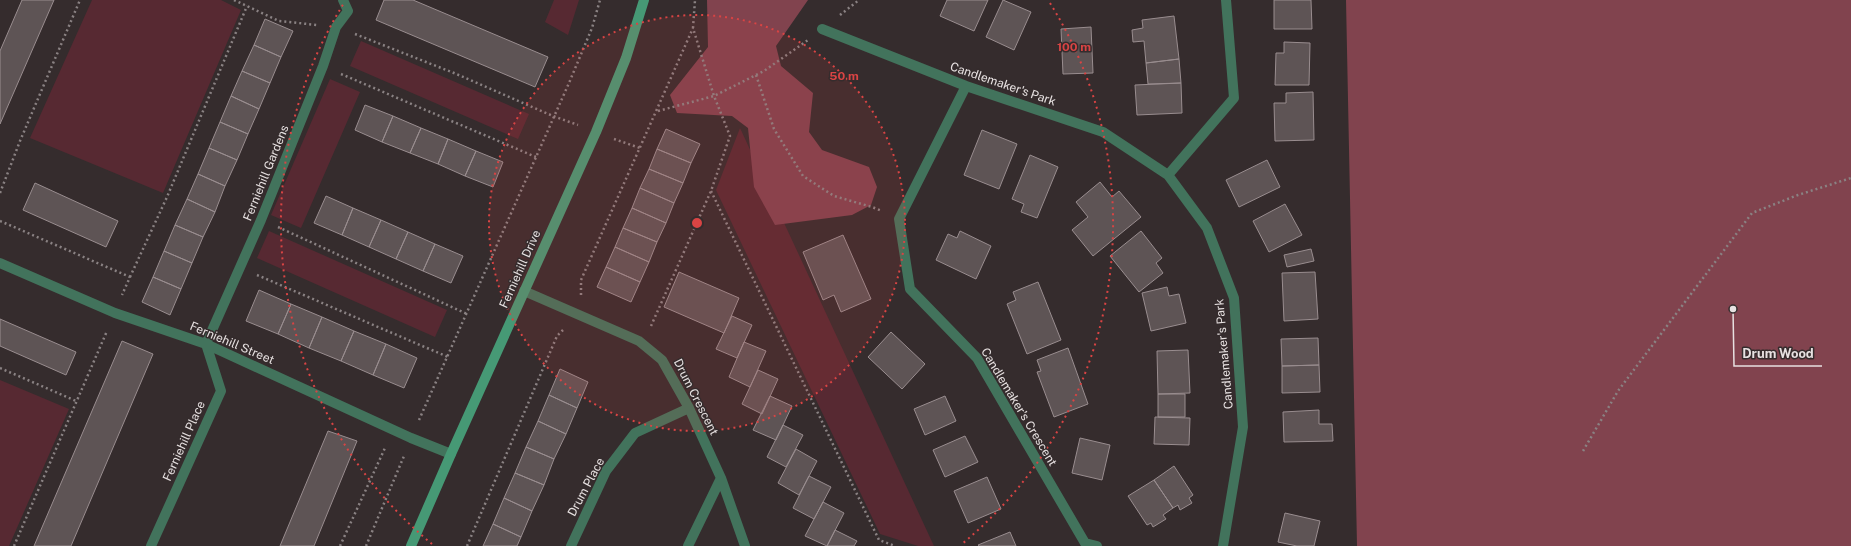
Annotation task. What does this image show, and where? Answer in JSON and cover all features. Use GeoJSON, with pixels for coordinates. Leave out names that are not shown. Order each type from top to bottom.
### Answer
{"type":"FeatureCollection","features":[{"type":"Feature","properties":{"kind":"main road","name":"Ferniehill Drive"},"geometry":{"type":"LineString","coordinates":[[412,546],[451,454],[596,132],[626,58],[644,0]]}},
{"type":"Feature","properties":{"kind":"street"},"geometry":{"type":"LineString","coordinates":[[343,0],[348,12]]}},
{"type":"Feature","properties":{"kind":"street","name":"Ferniehill Gardens"},"geometry":{"type":"LineString","coordinates":[[206,344],[261,220],[323,66],[336,27],[348,12],[354,0]]}},
{"type":"Feature","properties":{"kind":"street"},"geometry":{"type":"LineString","coordinates":[[1168,175],[1234,98],[1226,0]]}},
{"type":"Feature","properties":{"kind":"street","name":"Candlemaker's Park"},"geometry":{"type":"LineString","coordinates":[[822,29],[966,86],[1103,132],[1168,175],[1207,228],[1234,298],[1243,427],[1223,546]]}},
{"type":"Feature","properties":{"kind":"street"},"geometry":{"type":"LineString","coordinates":[[899,219],[966,86]]}},
{"type":"Feature","properties":{"kind":"street","name":"Candlemaker's Crescent"},"geometry":{"type":"LineString","coordinates":[[899,219],[910,289],[977,358],[1086,543],[1097,546]]}},
{"type":"Feature","properties":{"kind":"street","name":"Ferniehill Street"},"geometry":{"type":"LineString","coordinates":[[0,263],[114,313],[206,344],[411,438],[451,454]]}},
{"type":"Feature","properties":{"kind":"street","name":"Drum Crescent"},"geometry":{"type":"LineString","coordinates":[[524,291],[640,341],[662,360],[689,408],[721,478],[745,546]]}},
{"type":"Feature","properties":{"kind":"street","name":"Ferniehill Place"},"geometry":{"type":"LineString","coordinates":[[151,546],[220,391],[206,344]]}},
{"type":"Feature","properties":{"kind":"street","name":"Drum Place"},"geometry":{"type":"LineString","coordinates":[[571,546],[606,471],[635,433],[689,408]]}},
{"type":"Feature","properties":{"kind":"street"},"geometry":{"type":"LineString","coordinates":[[688,546],[721,478]]}},
{"type":"Feature","properties":{"kind":"path"},"geometry":{"type":"LineString","coordinates":[[0,193],[80,0]]}},
{"type":"Feature","properties":{"kind":"path"},"geometry":{"type":"LineString","coordinates":[[234,0],[279,20],[336,27],[454,73],[553,116]]}},
{"type":"Feature","properties":{"kind":"path"},"geometry":{"type":"LineString","coordinates":[[366,546],[411,438],[569,83],[592,28],[600,0]]}},
{"type":"Feature","properties":{"kind":"path"},"geometry":{"type":"LineString","coordinates":[[467,546],[557,336],[581,315],[581,280],[658,110],[693,28],[695,0]]}},
{"type":"Feature","properties":{"kind":"path"},"geometry":{"type":"LineString","coordinates":[[658,110],[714,96],[764,71],[859,0]]}},
{"type":"Feature","properties":{"kind":"path"},"geometry":{"type":"LineString","coordinates":[[14,546],[114,313],[167,197],[247,6]]}},
{"type":"Feature","properties":{"kind":"path"},"geometry":{"type":"LineString","coordinates":[[640,341],[651,326],[711,191],[730,136],[714,96],[693,28]]}},
{"type":"Feature","properties":{"kind":"path"},"geometry":{"type":"LineString","coordinates":[[323,66],[536,157]]}},
{"type":"Feature","properties":{"kind":"path"},"geometry":{"type":"LineString","coordinates":[[756,75],[774,129],[803,176],[834,196],[872,207],[899,219]]}},
{"type":"Feature","properties":{"kind":"path"},"geometry":{"type":"LineString","coordinates":[[1583,450],[1618,391],[1752,213],[1798,195],[1851,178]]}},
{"type":"Feature","properties":{"kind":"path"},"geometry":{"type":"LineString","coordinates":[[711,191],[879,540],[895,546]]}},
{"type":"Feature","properties":{"kind":"path"},"geometry":{"type":"LineString","coordinates":[[0,220],[130,277]]}},
{"type":"Feature","properties":{"kind":"path"},"geometry":{"type":"LineString","coordinates":[[261,220],[467,314]]}},
{"type":"Feature","properties":{"kind":"path"},"geometry":{"type":"LineString","coordinates":[[240,268],[448,357]]}},
{"type":"Feature","properties":{"kind":"path"},"geometry":{"type":"LineString","coordinates":[[0,368],[76,402]]}},
{"type":"Feature","properties":{"kind":"path"},"geometry":{"type":"LineString","coordinates":[[340,546],[393,429]]}},
{"type":"Feature","properties":{"kind":"shaded area"},"geometry":{"type":"Polygon","coordinates":[[[92,0],[221,0],[241,10],[163,193],[30,138],[92,0]]]}},
{"type":"Feature","properties":{"kind":"shaded area"},"geometry":{"type":"Polygon","coordinates":[[[554,0],[579,0],[568,35],[545,22],[554,0]]]}},
{"type":"Feature","properties":{"kind":"shaded area"},"geometry":{"type":"Polygon","coordinates":[[[707,0],[808,0],[776,46],[781,66],[813,93],[809,132],[822,150],[869,167],[877,187],[871,205],[852,215],[775,225],[754,187],[748,128],[732,116],[677,113],[670,95],[708,47],[707,0]]]}},
{"type":"Feature","properties":{"kind":"shaded area"},"geometry":{"type":"Polygon","coordinates":[[[1346,0],[1851,0],[1851,546],[1357,546],[1346,0]]]}},
{"type":"Feature","properties":{"kind":"shaded area"},"geometry":{"type":"Polygon","coordinates":[[[361,41],[529,114],[518,139],[350,66],[361,41]]]}},
{"type":"Feature","properties":{"kind":"shaded area"},"geometry":{"type":"Polygon","coordinates":[[[330,79],[360,92],[301,228],[271,215],[330,79]]]}},
{"type":"Feature","properties":{"kind":"shaded area"},"geometry":{"type":"Polygon","coordinates":[[[740,128],[934,546],[918,546],[880,534],[716,190],[740,128]]]}},
{"type":"Feature","properties":{"kind":"shaded area"},"geometry":{"type":"Polygon","coordinates":[[[269,231],[447,310],[435,337],[257,258],[269,231]]]}},
{"type":"Feature","properties":{"kind":"shaded area"},"geometry":{"type":"Polygon","coordinates":[[[0,380],[69,409],[9,546],[0,546],[0,380]]]}},
{"type":"Feature","properties":{"kind":"building"},"geometry":{"type":"Polygon","coordinates":[[[22,0],[54,0],[0,124],[0,51],[22,0]]]}},
{"type":"Feature","properties":{"kind":"building"},"geometry":{"type":"Polygon","coordinates":[[[384,0],[413,0],[548,57],[535,87],[376,20],[384,0]]]}},
{"type":"Feature","properties":{"kind":"building"},"geometry":{"type":"Polygon","coordinates":[[[947,0],[988,0],[974,31],[940,16],[947,0]]]}},
{"type":"Feature","properties":{"kind":"building"},"geometry":{"type":"Polygon","coordinates":[[[1003,0],[1031,12],[1014,50],[986,37],[1003,0]]]}},
{"type":"Feature","properties":{"kind":"building"},"geometry":{"type":"Polygon","coordinates":[[[1274,0],[1311,0],[1312,29],[1274,29],[1274,0]]]}},
{"type":"Feature","properties":{"kind":"building"},"geometry":{"type":"Polygon","coordinates":[[[1174,16],[1179,59],[1146,63],[1144,41],[1133,42],[1132,30],[1143,28],[1142,20],[1174,16]]]}},
{"type":"Feature","properties":{"kind":"building"},"geometry":{"type":"Polygon","coordinates":[[[265,19],[293,31],[281,57],[254,45],[265,19]]]}},
{"type":"Feature","properties":{"kind":"building"},"geometry":{"type":"Polygon","coordinates":[[[1091,27],[1093,73],[1063,74],[1061,29],[1091,27]]]}},
{"type":"Feature","properties":{"kind":"building"},"geometry":{"type":"Polygon","coordinates":[[[1284,42],[1310,43],[1309,85],[1275,85],[1276,53],[1284,53],[1284,42]]]}},
{"type":"Feature","properties":{"kind":"building"},"geometry":{"type":"Polygon","coordinates":[[[254,45],[281,57],[270,83],[242,71],[254,45]]]}},
{"type":"Feature","properties":{"kind":"building"},"geometry":{"type":"Polygon","coordinates":[[[1179,59],[1181,83],[1148,84],[1146,63],[1179,59]]]}},
{"type":"Feature","properties":{"kind":"building"},"geometry":{"type":"Polygon","coordinates":[[[242,71],[270,83],[259,109],[231,96],[242,71]]]}},
{"type":"Feature","properties":{"kind":"building"},"geometry":{"type":"Polygon","coordinates":[[[1181,83],[1182,113],[1137,115],[1135,85],[1181,83]]]}},
{"type":"Feature","properties":{"kind":"building"},"geometry":{"type":"Polygon","coordinates":[[[1313,92],[1314,140],[1275,141],[1274,103],[1286,103],[1286,93],[1313,92]]]}},
{"type":"Feature","properties":{"kind":"building"},"geometry":{"type":"Polygon","coordinates":[[[231,96],[259,109],[248,134],[220,122],[231,96]]]}},
{"type":"Feature","properties":{"kind":"building"},"geometry":{"type":"Polygon","coordinates":[[[365,105],[393,116],[382,142],[355,130],[365,105]]]}},
{"type":"Feature","properties":{"kind":"building"},"geometry":{"type":"Polygon","coordinates":[[[393,116],[421,128],[410,153],[382,142],[393,116]]]}},
{"type":"Feature","properties":{"kind":"building"},"geometry":{"type":"Polygon","coordinates":[[[220,122],[248,134],[237,160],[209,148],[220,122]]]}},
{"type":"Feature","properties":{"kind":"building"},"geometry":{"type":"Polygon","coordinates":[[[421,128],[448,139],[438,164],[410,153],[421,128]]]}},
{"type":"Feature","properties":{"kind":"building"},"geometry":{"type":"Polygon","coordinates":[[[666,129],[700,144],[691,163],[657,149],[666,129]]]}},
{"type":"Feature","properties":{"kind":"building"},"geometry":{"type":"Polygon","coordinates":[[[982,130],[1017,144],[999,189],[964,175],[982,130]]]}},
{"type":"Feature","properties":{"kind":"building"},"geometry":{"type":"Polygon","coordinates":[[[448,139],[476,151],[465,176],[438,164],[448,139]]]}},
{"type":"Feature","properties":{"kind":"building"},"geometry":{"type":"Polygon","coordinates":[[[209,148],[237,160],[225,186],[198,174],[209,148]]]}},
{"type":"Feature","properties":{"kind":"building"},"geometry":{"type":"Polygon","coordinates":[[[657,149],[691,163],[683,183],[649,169],[657,149]]]}},
{"type":"Feature","properties":{"kind":"building"},"geometry":{"type":"Polygon","coordinates":[[[476,151],[503,162],[493,187],[465,176],[476,151]]]}},
{"type":"Feature","properties":{"kind":"building"},"geometry":{"type":"Polygon","coordinates":[[[1030,155],[1058,167],[1037,218],[1021,212],[1024,204],[1012,199],[1030,155]]]}},
{"type":"Feature","properties":{"kind":"building"},"geometry":{"type":"Polygon","coordinates":[[[1267,160],[1280,187],[1239,207],[1226,180],[1267,160]]]}},
{"type":"Feature","properties":{"kind":"building"},"geometry":{"type":"Polygon","coordinates":[[[649,169],[683,183],[674,203],[640,188],[649,169]]]}},
{"type":"Feature","properties":{"kind":"building"},"geometry":{"type":"Polygon","coordinates":[[[198,174],[225,186],[215,212],[187,199],[198,174]]]}},
{"type":"Feature","properties":{"kind":"building"},"geometry":{"type":"Polygon","coordinates":[[[1100,182],[1112,197],[1119,191],[1141,217],[1093,256],[1072,230],[1088,217],[1076,202],[1100,182]]]}},
{"type":"Feature","properties":{"kind":"building"},"geometry":{"type":"Polygon","coordinates":[[[35,183],[118,221],[106,247],[23,210],[35,183]]]}},
{"type":"Feature","properties":{"kind":"building"},"geometry":{"type":"Polygon","coordinates":[[[640,188],[674,203],[666,223],[632,208],[640,188]]]}},
{"type":"Feature","properties":{"kind":"building"},"geometry":{"type":"Polygon","coordinates":[[[326,196],[353,208],[342,235],[314,223],[326,196]]]}},
{"type":"Feature","properties":{"kind":"building"},"geometry":{"type":"Polygon","coordinates":[[[187,199],[215,212],[203,237],[175,225],[187,199]]]}},
{"type":"Feature","properties":{"kind":"building"},"geometry":{"type":"Polygon","coordinates":[[[1285,204],[1302,235],[1269,252],[1253,221],[1285,204]]]}},
{"type":"Feature","properties":{"kind":"building"},"geometry":{"type":"Polygon","coordinates":[[[353,208],[381,220],[369,247],[342,235],[353,208]]]}},
{"type":"Feature","properties":{"kind":"building"},"geometry":{"type":"Polygon","coordinates":[[[632,208],[666,223],[657,242],[623,228],[632,208]]]}},
{"type":"Feature","properties":{"kind":"building"},"geometry":{"type":"Polygon","coordinates":[[[381,220],[408,232],[396,259],[369,247],[381,220]]]}},
{"type":"Feature","properties":{"kind":"building"},"geometry":{"type":"Polygon","coordinates":[[[175,225],[203,237],[192,263],[164,251],[175,225]]]}},
{"type":"Feature","properties":{"kind":"building"},"geometry":{"type":"Polygon","coordinates":[[[623,228],[657,242],[649,262],[615,247],[623,228]]]}},
{"type":"Feature","properties":{"kind":"building"},"geometry":{"type":"Polygon","coordinates":[[[960,231],[991,246],[976,279],[936,260],[948,234],[957,238],[960,231]]]}},
{"type":"Feature","properties":{"kind":"building"},"geometry":{"type":"Polygon","coordinates":[[[1141,231],[1162,258],[1156,263],[1163,273],[1139,292],[1110,256],[1141,231]]]}},
{"type":"Feature","properties":{"kind":"building"},"geometry":{"type":"Polygon","coordinates":[[[408,232],[435,244],[423,271],[396,259],[408,232]]]}},
{"type":"Feature","properties":{"kind":"building"},"geometry":{"type":"Polygon","coordinates":[[[843,235],[871,299],[841,312],[834,295],[823,300],[803,252],[843,235]]]}},
{"type":"Feature","properties":{"kind":"building"},"geometry":{"type":"Polygon","coordinates":[[[435,244],[463,256],[451,283],[423,271],[435,244]]]}},
{"type":"Feature","properties":{"kind":"building"},"geometry":{"type":"Polygon","coordinates":[[[615,247],[649,262],[640,282],[606,267],[615,247]]]}},
{"type":"Feature","properties":{"kind":"building"},"geometry":{"type":"Polygon","coordinates":[[[1311,249],[1314,261],[1287,267],[1284,255],[1311,249]]]}},
{"type":"Feature","properties":{"kind":"building"},"geometry":{"type":"Polygon","coordinates":[[[164,251],[192,263],[181,289],[153,277],[164,251]]]}},
{"type":"Feature","properties":{"kind":"building"},"geometry":{"type":"Polygon","coordinates":[[[606,267],[640,282],[631,302],[597,287],[606,267]]]}},
{"type":"Feature","properties":{"kind":"building"},"geometry":{"type":"Polygon","coordinates":[[[679,272],[739,298],[724,333],[664,307],[679,272]]]}},
{"type":"Feature","properties":{"kind":"building"},"geometry":{"type":"Polygon","coordinates":[[[1315,272],[1318,319],[1284,321],[1282,273],[1315,272]]]}},
{"type":"Feature","properties":{"kind":"building"},"geometry":{"type":"Polygon","coordinates":[[[153,277],[181,289],[170,315],[142,302],[153,277]]]}},
{"type":"Feature","properties":{"kind":"building"},"geometry":{"type":"Polygon","coordinates":[[[1038,282],[1061,340],[1027,354],[1007,304],[1016,300],[1013,292],[1038,282]]]}},
{"type":"Feature","properties":{"kind":"building"},"geometry":{"type":"Polygon","coordinates":[[[1167,287],[1169,296],[1179,294],[1186,323],[1151,331],[1142,293],[1167,287]]]}},
{"type":"Feature","properties":{"kind":"building"},"geometry":{"type":"Polygon","coordinates":[[[259,290],[291,304],[278,334],[246,321],[259,290]]]}},
{"type":"Feature","properties":{"kind":"building"},"geometry":{"type":"Polygon","coordinates":[[[291,304],[322,317],[309,348],[278,334],[291,304]]]}},
{"type":"Feature","properties":{"kind":"building"},"geometry":{"type":"Polygon","coordinates":[[[732,316],[752,325],[737,358],[716,349],[732,316]]]}},
{"type":"Feature","properties":{"kind":"building"},"geometry":{"type":"Polygon","coordinates":[[[322,317],[354,331],[341,361],[309,348],[322,317]]]}},
{"type":"Feature","properties":{"kind":"building"},"geometry":{"type":"Polygon","coordinates":[[[0,319],[76,352],[66,375],[0,346],[0,319]]]}},
{"type":"Feature","properties":{"kind":"building"},"geometry":{"type":"Polygon","coordinates":[[[354,331],[386,344],[373,375],[341,361],[354,331]]]}},
{"type":"Feature","properties":{"kind":"building"},"geometry":{"type":"Polygon","coordinates":[[[891,332],[925,364],[902,389],[868,357],[891,332]]]}},
{"type":"Feature","properties":{"kind":"building"},"geometry":{"type":"Polygon","coordinates":[[[1318,338],[1319,365],[1282,366],[1281,339],[1318,338]]]}},
{"type":"Feature","properties":{"kind":"building"},"geometry":{"type":"Polygon","coordinates":[[[122,341],[153,354],[71,546],[34,546],[122,341]]]}},
{"type":"Feature","properties":{"kind":"building"},"geometry":{"type":"Polygon","coordinates":[[[744,342],[766,351],[750,387],[729,377],[744,342]]]}},
{"type":"Feature","properties":{"kind":"building"},"geometry":{"type":"Polygon","coordinates":[[[386,344],[417,358],[404,388],[373,375],[386,344]]]}},
{"type":"Feature","properties":{"kind":"building"},"geometry":{"type":"Polygon","coordinates":[[[1068,348],[1088,404],[1054,417],[1037,372],[1041,371],[1037,360],[1068,348]]]}},
{"type":"Feature","properties":{"kind":"building"},"geometry":{"type":"Polygon","coordinates":[[[1188,350],[1190,393],[1158,394],[1157,351],[1188,350]]]}},
{"type":"Feature","properties":{"kind":"building"},"geometry":{"type":"Polygon","coordinates":[[[1319,365],[1320,392],[1282,393],[1282,366],[1319,365]]]}},
{"type":"Feature","properties":{"kind":"building"},"geometry":{"type":"Polygon","coordinates":[[[560,369],[588,382],[577,408],[549,395],[560,369]]]}},
{"type":"Feature","properties":{"kind":"building"},"geometry":{"type":"Polygon","coordinates":[[[758,370],[778,379],[762,414],[742,404],[758,370]]]}},
{"type":"Feature","properties":{"kind":"building"},"geometry":{"type":"Polygon","coordinates":[[[1158,394],[1185,394],[1185,417],[1158,417],[1158,394]]]}},
{"type":"Feature","properties":{"kind":"building"},"geometry":{"type":"Polygon","coordinates":[[[549,395],[577,408],[566,434],[538,421],[549,395]]]}},
{"type":"Feature","properties":{"kind":"building"},"geometry":{"type":"Polygon","coordinates":[[[770,396],[792,406],[776,440],[753,430],[770,396]]]}},
{"type":"Feature","properties":{"kind":"building"},"geometry":{"type":"Polygon","coordinates":[[[945,396],[956,421],[925,435],[914,409],[945,396]]]}},
{"type":"Feature","properties":{"kind":"building"},"geometry":{"type":"Polygon","coordinates":[[[1319,410],[1319,424],[1332,424],[1333,441],[1284,442],[1283,412],[1319,410]]]}},
{"type":"Feature","properties":{"kind":"building"},"geometry":{"type":"Polygon","coordinates":[[[1155,417],[1190,418],[1189,445],[1154,444],[1155,417]]]}},
{"type":"Feature","properties":{"kind":"building"},"geometry":{"type":"Polygon","coordinates":[[[538,421],[566,434],[554,459],[526,447],[538,421]]]}},
{"type":"Feature","properties":{"kind":"building"},"geometry":{"type":"Polygon","coordinates":[[[783,425],[803,435],[786,467],[767,457],[783,425]]]}},
{"type":"Feature","properties":{"kind":"building"},"geometry":{"type":"Polygon","coordinates":[[[328,431],[357,441],[314,546],[280,546],[328,431]]]}},
{"type":"Feature","properties":{"kind":"building"},"geometry":{"type":"Polygon","coordinates":[[[965,436],[978,462],[945,477],[933,450],[965,436]]]}},
{"type":"Feature","properties":{"kind":"building"},"geometry":{"type":"Polygon","coordinates":[[[1080,438],[1110,445],[1102,480],[1072,473],[1080,438]]]}},
{"type":"Feature","properties":{"kind":"building"},"geometry":{"type":"Polygon","coordinates":[[[526,447],[554,459],[544,485],[515,473],[526,447]]]}},
{"type":"Feature","properties":{"kind":"building"},"geometry":{"type":"Polygon","coordinates":[[[796,449],[817,461],[799,495],[778,483],[796,449]]]}},
{"type":"Feature","properties":{"kind":"building"},"geometry":{"type":"Polygon","coordinates":[[[1174,466],[1193,495],[1189,498],[1192,503],[1180,510],[1178,505],[1173,508],[1154,480],[1174,466]]]}},
{"type":"Feature","properties":{"kind":"building"},"geometry":{"type":"Polygon","coordinates":[[[515,473],[544,485],[532,511],[504,498],[515,473]]]}},
{"type":"Feature","properties":{"kind":"building"},"geometry":{"type":"Polygon","coordinates":[[[809,476],[831,487],[814,519],[793,508],[809,476]]]}},
{"type":"Feature","properties":{"kind":"building"},"geometry":{"type":"Polygon","coordinates":[[[987,477],[1001,509],[968,523],[954,491],[987,477]]]}},
{"type":"Feature","properties":{"kind":"building"},"geometry":{"type":"Polygon","coordinates":[[[1154,480],[1173,508],[1163,515],[1166,519],[1153,527],[1151,523],[1147,525],[1128,496],[1154,480]]]}},
{"type":"Feature","properties":{"kind":"building"},"geometry":{"type":"Polygon","coordinates":[[[504,498],[532,511],[521,537],[493,524],[504,498]]]}},
{"type":"Feature","properties":{"kind":"building"},"geometry":{"type":"Polygon","coordinates":[[[823,502],[844,513],[827,546],[805,536],[823,502]]]}},
{"type":"Feature","properties":{"kind":"building"},"geometry":{"type":"Polygon","coordinates":[[[1285,513],[1320,521],[1314,546],[1297,546],[1278,542],[1285,513]]]}},
{"type":"Feature","properties":{"kind":"building"},"geometry":{"type":"Polygon","coordinates":[[[493,524],[521,537],[517,546],[483,546],[493,524]]]}},
{"type":"Feature","properties":{"kind":"building"},"geometry":{"type":"Polygon","coordinates":[[[835,530],[857,541],[854,546],[827,546],[835,530]]]}},
{"type":"Feature","properties":{"kind":"building"},"geometry":{"type":"Polygon","coordinates":[[[1010,532],[1016,546],[978,545],[1010,532]]]}},
{"type":"Feature","properties":{"kind":"place","name":"Drum Wood"},"geometry":{"type":"Point","coordinates":[1733,309]}}]}
